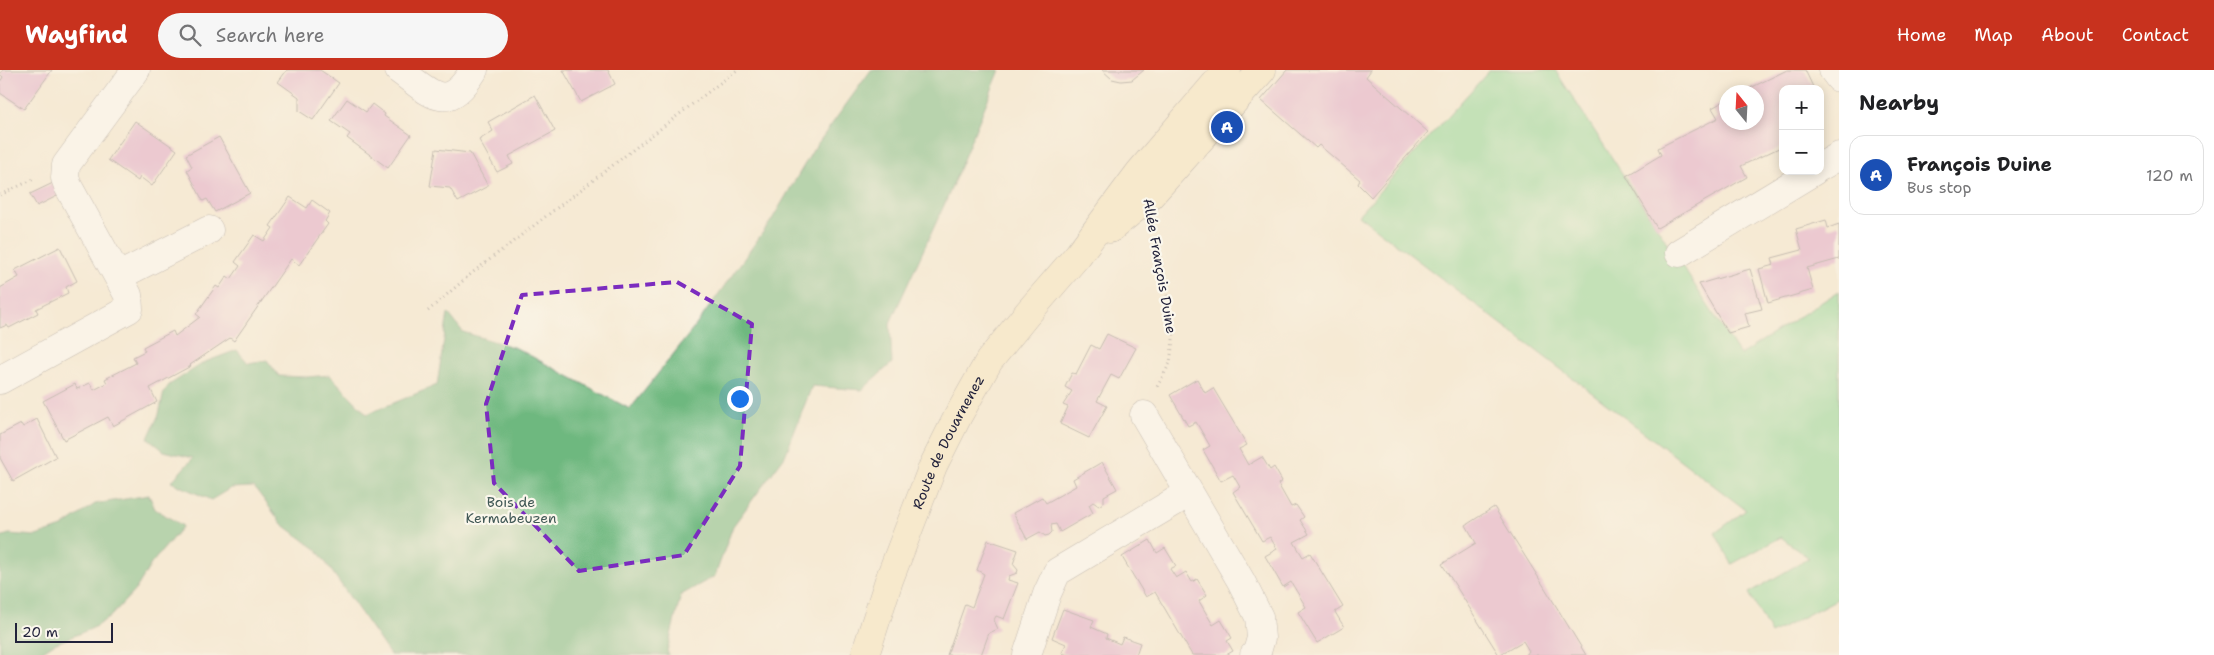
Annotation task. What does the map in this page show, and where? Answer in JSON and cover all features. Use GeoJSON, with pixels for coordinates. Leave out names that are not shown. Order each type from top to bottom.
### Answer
{"type":"FeatureCollection","features":[{"type":"Feature","properties":{"kind":"main road","name":"Route de Douarnenez"},"geometry":{"type":"LineString","coordinates":[[865,655],[888,580],[933,466],[981,374],[1002,343],[1078,255],[1139,173],[1228,70]]}},
{"type":"Feature","properties":{"kind":"main road","name":"Route de Douarnenez"},"geometry":{"type":"LineString","coordinates":[[1078,255],[1148,197],[1262,70]]}},
{"type":"Feature","properties":{"kind":"street"},"geometry":{"type":"LineString","coordinates":[[0,380],[129,309],[128,295],[119,276],[68,186],[64,172],[66,165],[136,70]]}},
{"type":"Feature","properties":{"kind":"street"},"geometry":{"type":"LineString","coordinates":[[399,70],[435,95],[449,96],[458,92],[474,70]]}},
{"type":"Feature","properties":{"kind":"street"},"geometry":{"type":"LineString","coordinates":[[1833,70],[1839,78]]}},
{"type":"Feature","properties":{"kind":"street"},"geometry":{"type":"LineString","coordinates":[[1824,165],[1839,156]]}},
{"type":"Feature","properties":{"kind":"street"},"geometry":{"type":"LineString","coordinates":[[1679,253],[1807,175]]}},
{"type":"Feature","properties":{"kind":"street"},"geometry":{"type":"LineString","coordinates":[[119,276],[209,230]]}},
{"type":"Feature","properties":{"kind":"street"},"geometry":{"type":"LineString","coordinates":[[1144,415],[1241,581],[1259,617],[1261,638],[1257,652],[1254,655]]}},
{"type":"Feature","properties":{"kind":"street"},"geometry":{"type":"LineString","coordinates":[[1027,655],[1047,594],[1057,572],[1189,493]]}},
{"type":"Feature","properties":{"kind":"path"},"geometry":{"type":"LineString","coordinates":[[428,311],[472,273],[737,70]]}},
{"type":"Feature","properties":{"kind":"path","name":"Allée François Duine"},"geometry":{"type":"LineString","coordinates":[[1144,415],[1170,363],[1174,332],[1148,197]]}},
{"type":"Feature","properties":{"kind":"highlighted area"},"geometry":{"type":"Polygon","coordinates":[[[677,282],[752,324],[740,466],[684,555],[579,571],[494,483],[486,404],[522,295],[677,282]]]}},
{"type":"Feature","properties":{"kind":"green space","name":"Bois de Kermabeuzen"},"geometry":{"type":"Polygon","coordinates":[[[871,70],[1000,70],[946,201],[890,323],[892,363],[862,390],[812,386],[785,456],[733,526],[715,576],[681,595],[667,651],[669,655],[390,655],[317,550],[282,524],[254,487],[231,488],[211,500],[171,482],[193,458],[164,451],[148,438],[159,414],[164,392],[169,385],[205,362],[237,350],[248,363],[267,360],[279,376],[307,377],[330,375],[367,414],[437,385],[448,313],[463,332],[516,348],[630,409],[694,328],[771,221],[813,150],[871,70]]]}},
{"type":"Feature","properties":{"kind":"green space"},"geometry":{"type":"Polygon","coordinates":[[[1490,70],[1555,70],[1740,355],[1839,291],[1839,598],[1771,634],[1749,593],[1809,558],[1781,537],[1732,564],[1715,533],[1746,510],[1358,215],[1490,70]]]}},
{"type":"Feature","properties":{"kind":"green space"},"geometry":{"type":"Polygon","coordinates":[[[149,495],[155,509],[183,526],[151,564],[136,589],[110,617],[93,628],[54,644],[37,655],[0,655],[0,537],[9,534],[36,536],[62,527],[95,504],[149,495]]]}},
{"type":"Feature","properties":{"kind":"building"},"geometry":{"type":"Polygon","coordinates":[[[3,70],[52,70],[24,109],[0,93],[0,82],[3,77],[0,74],[3,70]]]}},
{"type":"Feature","properties":{"kind":"building"},"geometry":{"type":"Polygon","coordinates":[[[287,70],[320,70],[339,83],[313,120],[299,111],[299,97],[278,82],[287,70]]]}},
{"type":"Feature","properties":{"kind":"building"},"geometry":{"type":"Polygon","coordinates":[[[563,70],[608,70],[615,84],[581,102],[563,70]]]}},
{"type":"Feature","properties":{"kind":"building"},"geometry":{"type":"Polygon","coordinates":[[[1102,70],[1144,70],[1132,80],[1121,81],[1112,79],[1102,70]]]}},
{"type":"Feature","properties":{"kind":"building"},"geometry":{"type":"Polygon","coordinates":[[[1287,70],[1371,70],[1366,77],[1428,132],[1371,197],[1358,184],[1360,180],[1319,145],[1316,148],[1261,100],[1287,70]]]}},
{"type":"Feature","properties":{"kind":"building"},"geometry":{"type":"Polygon","coordinates":[[[1787,70],[1805,70],[1812,85],[1779,85],[1779,148],[1741,166],[1747,177],[1657,228],[1626,176],[1661,155],[1658,148],[1718,118],[1712,108],[1719,104],[1719,130],[1764,130],[1764,85],[1756,85],[1787,70]]]}},
{"type":"Feature","properties":{"kind":"building"},"geometry":{"type":"Polygon","coordinates":[[[535,95],[555,131],[509,156],[513,164],[497,172],[479,140],[493,131],[488,122],[535,95]]]}},
{"type":"Feature","properties":{"kind":"building"},"geometry":{"type":"Polygon","coordinates":[[[347,99],[366,112],[372,104],[385,114],[384,116],[411,135],[388,168],[347,138],[350,134],[331,121],[347,99]]]}},
{"type":"Feature","properties":{"kind":"building"},"geometry":{"type":"Polygon","coordinates":[[[135,121],[177,150],[152,186],[140,177],[138,181],[108,160],[135,121]]]}},
{"type":"Feature","properties":{"kind":"building"},"geometry":{"type":"Polygon","coordinates":[[[219,137],[250,193],[215,212],[207,199],[203,201],[187,170],[192,167],[186,155],[219,137]]]}},
{"type":"Feature","properties":{"kind":"building"},"geometry":{"type":"Polygon","coordinates":[[[436,149],[470,153],[488,186],[458,202],[450,188],[430,186],[436,149]]]}},
{"type":"Feature","properties":{"kind":"building"},"geometry":{"type":"Polygon","coordinates":[[[53,183],[59,195],[37,206],[30,194],[53,183]]]}},
{"type":"Feature","properties":{"kind":"building"},"geometry":{"type":"Polygon","coordinates":[[[290,197],[307,208],[312,200],[330,213],[325,221],[328,224],[299,265],[291,259],[234,341],[230,338],[191,366],[150,388],[157,402],[113,426],[108,417],[64,440],[43,401],[75,384],[77,389],[90,383],[94,390],[107,383],[105,379],[136,363],[133,357],[145,351],[143,347],[173,331],[175,336],[200,317],[196,314],[216,286],[219,288],[227,276],[231,279],[240,266],[235,262],[254,235],[264,241],[273,228],[270,226],[290,197]]]}},
{"type":"Feature","properties":{"kind":"building"},"geometry":{"type":"Polygon","coordinates":[[[1826,220],[1828,228],[1839,224],[1839,259],[1807,268],[1813,290],[1768,303],[1759,269],[1774,265],[1772,258],[1802,250],[1796,229],[1826,220]]]}},
{"type":"Feature","properties":{"kind":"building"},"geometry":{"type":"Polygon","coordinates":[[[60,247],[77,281],[66,287],[68,293],[36,309],[38,313],[9,328],[7,325],[0,328],[0,288],[19,277],[15,270],[60,247]]]}},
{"type":"Feature","properties":{"kind":"building"},"geometry":{"type":"Polygon","coordinates":[[[1750,269],[1762,309],[1745,313],[1749,327],[1728,333],[1699,284],[1750,269]]]}},
{"type":"Feature","properties":{"kind":"building"},"geometry":{"type":"Polygon","coordinates":[[[1107,334],[1136,348],[1119,379],[1111,375],[1097,401],[1107,406],[1089,438],[1060,424],[1068,407],[1063,405],[1072,391],[1065,387],[1072,373],[1076,374],[1091,345],[1099,349],[1107,334]]]}},
{"type":"Feature","properties":{"kind":"building"},"geometry":{"type":"Polygon","coordinates":[[[1197,379],[1205,393],[1213,388],[1247,445],[1239,449],[1248,465],[1262,457],[1270,470],[1274,467],[1282,481],[1278,484],[1291,507],[1296,505],[1304,517],[1300,520],[1309,534],[1294,542],[1303,557],[1310,553],[1343,607],[1335,612],[1344,627],[1317,643],[1298,612],[1306,607],[1291,582],[1283,587],[1265,556],[1277,549],[1270,537],[1262,541],[1233,492],[1240,487],[1233,475],[1221,481],[1203,450],[1210,446],[1196,422],[1188,426],[1170,395],[1197,379]]]}},
{"type":"Feature","properties":{"kind":"building"},"geometry":{"type":"Polygon","coordinates":[[[37,419],[56,457],[13,481],[0,458],[0,435],[21,424],[23,427],[37,419]]]}},
{"type":"Feature","properties":{"kind":"building"},"geometry":{"type":"Polygon","coordinates":[[[1102,462],[1117,489],[1104,496],[1104,502],[1099,506],[1093,502],[1089,505],[1093,513],[1060,532],[1056,524],[1051,525],[1052,532],[1049,535],[1045,536],[1040,532],[1027,539],[1013,513],[1042,497],[1046,503],[1076,486],[1073,479],[1102,462]]]}},
{"type":"Feature","properties":{"kind":"building"},"geometry":{"type":"Polygon","coordinates":[[[1494,507],[1586,655],[1526,655],[1529,651],[1523,641],[1499,655],[1442,564],[1476,543],[1466,525],[1494,507]]]}},
{"type":"Feature","properties":{"kind":"building"},"geometry":{"type":"Polygon","coordinates":[[[988,540],[1018,550],[1013,564],[1018,570],[1017,573],[1009,576],[1008,580],[1018,583],[1004,619],[996,616],[994,620],[998,629],[989,633],[981,655],[947,655],[965,604],[972,607],[984,574],[977,570],[988,540]]]}},
{"type":"Feature","properties":{"kind":"building"},"geometry":{"type":"Polygon","coordinates":[[[1150,540],[1157,553],[1165,548],[1176,566],[1170,569],[1176,578],[1186,572],[1192,582],[1197,579],[1207,595],[1199,601],[1213,625],[1221,620],[1232,638],[1227,641],[1233,651],[1226,655],[1192,655],[1155,592],[1146,597],[1122,557],[1150,540]]]}},
{"type":"Feature","properties":{"kind":"building"},"geometry":{"type":"Polygon","coordinates":[[[1063,609],[1094,620],[1091,627],[1107,634],[1106,638],[1120,644],[1123,637],[1140,643],[1136,655],[1068,655],[1062,653],[1066,644],[1052,638],[1063,609]]]}},
{"type":"Feature","properties":{"kind":"place","name":"François Duine"},"geometry":{"type":"Point","coordinates":[1227,127]}}]}
